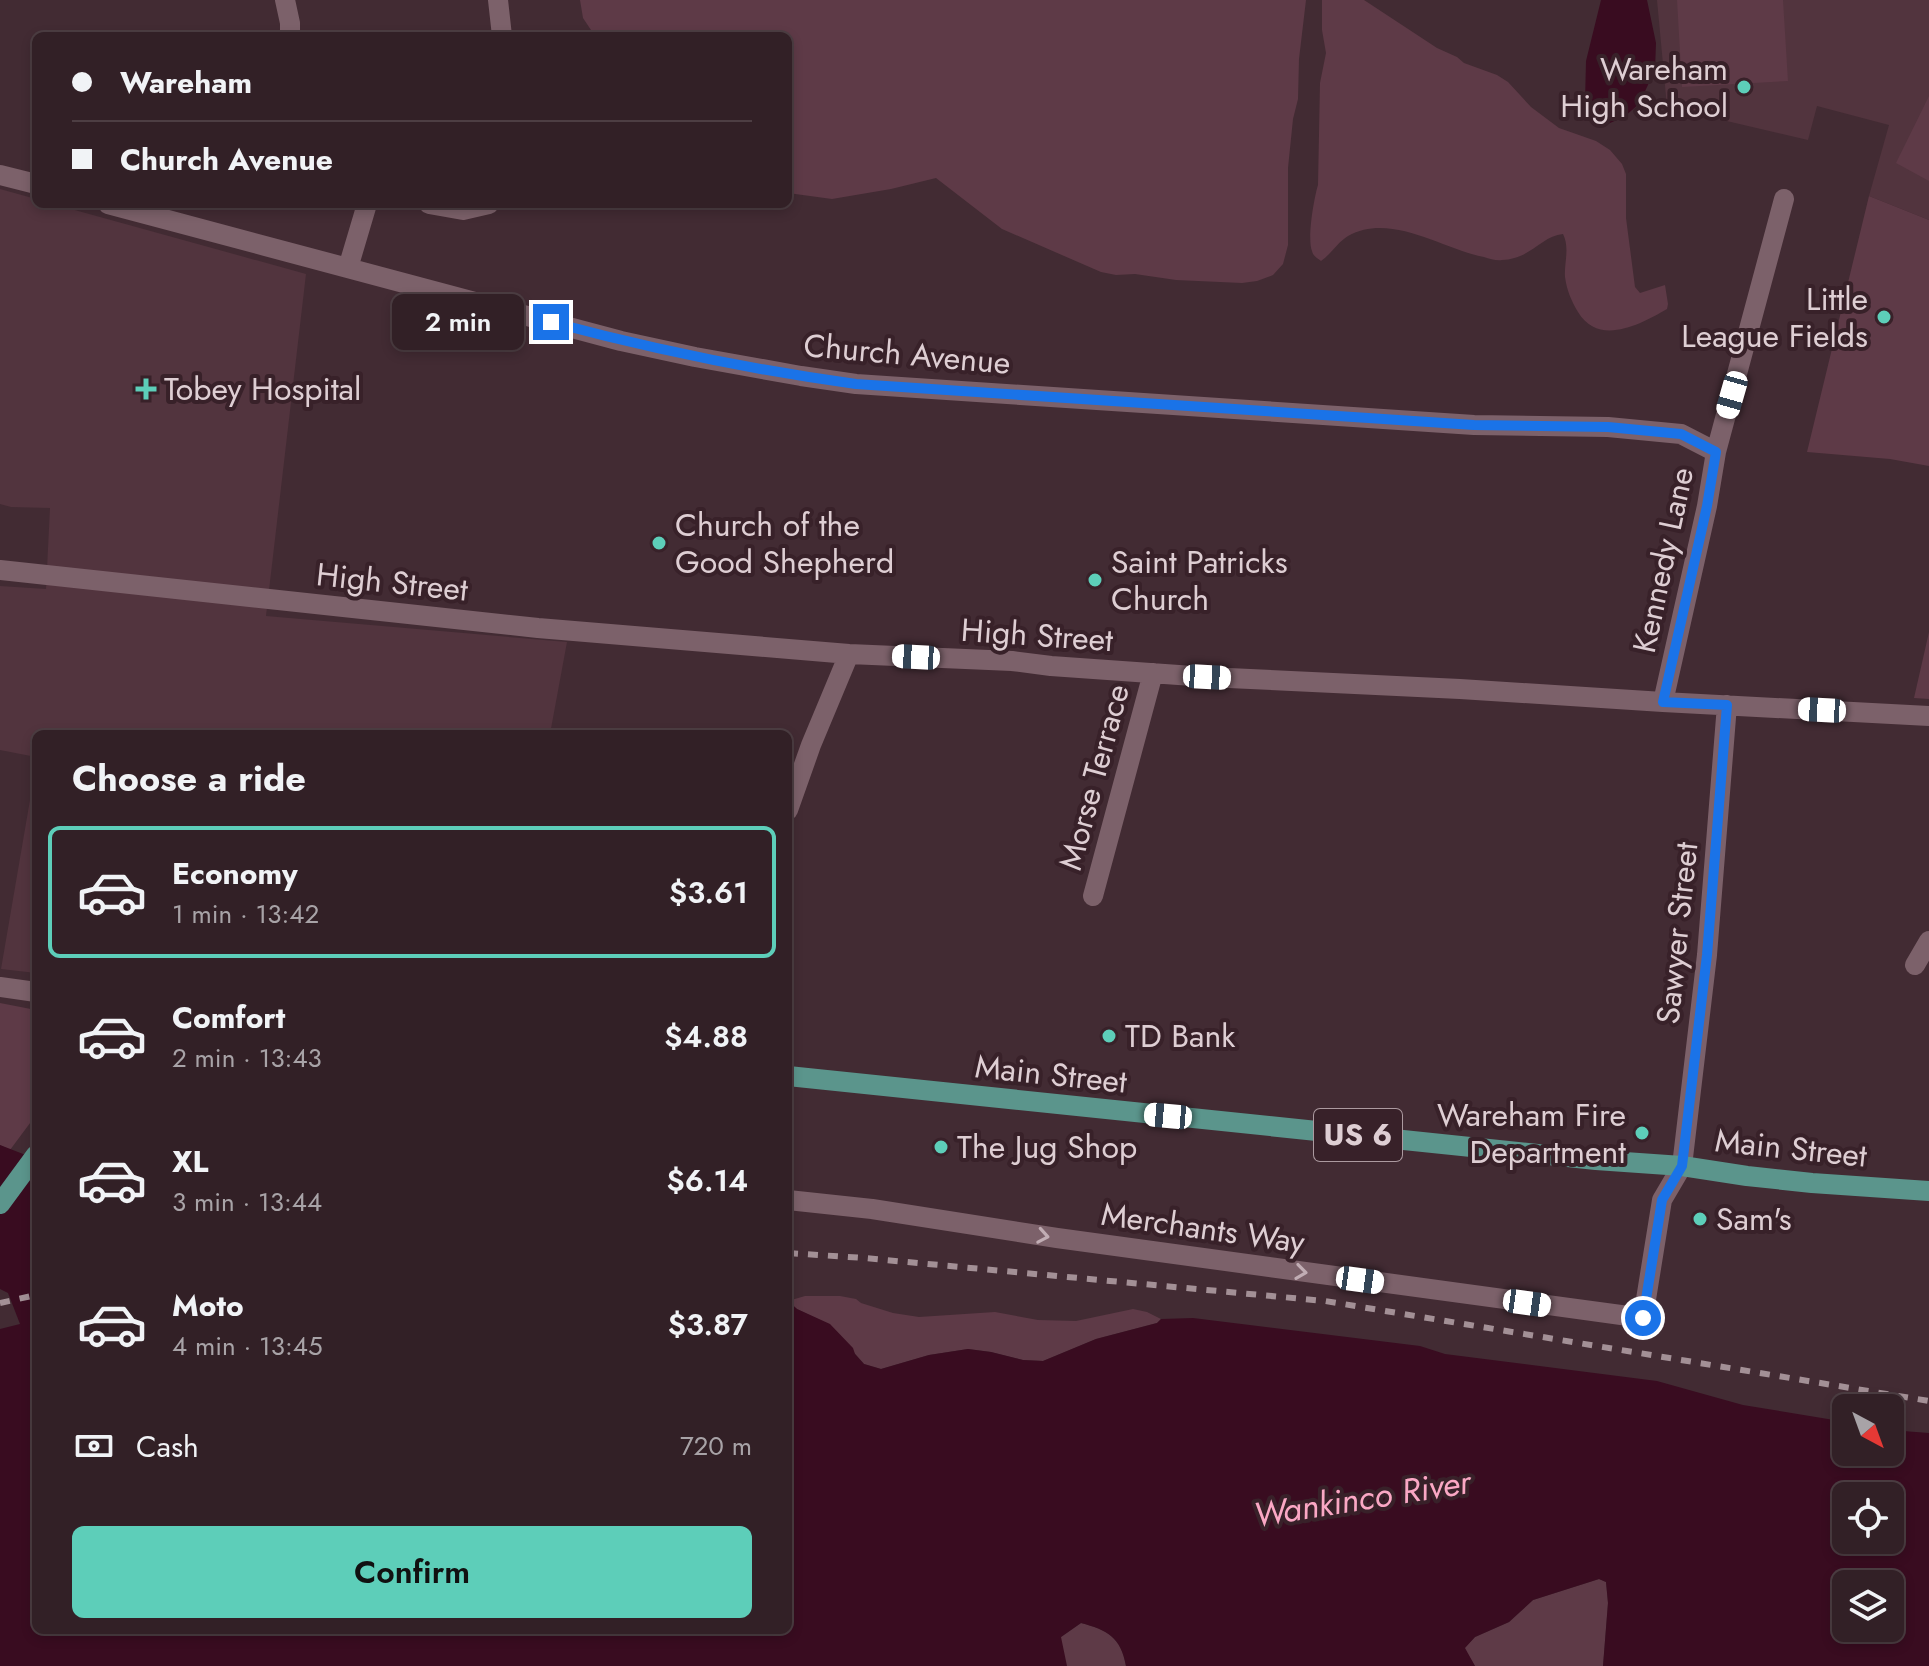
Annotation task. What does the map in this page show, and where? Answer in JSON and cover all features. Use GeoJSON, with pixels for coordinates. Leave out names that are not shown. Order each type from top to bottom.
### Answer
{"type":"FeatureCollection","features":[{"type":"Feature","properties":{"kind":"main road","name":"Main Street"},"geometry":{"type":"LineString","coordinates":[[792,1076],[1582,1159],[1682,1166],[1773,1179],[1929,1191]]}},
{"type":"Feature","properties":{"kind":"main road"},"geometry":{"type":"LineString","coordinates":[[0,1204],[32,1160]]}},
{"type":"Feature","properties":{"kind":"street"},"geometry":{"type":"LineString","coordinates":[[285,0],[290,32]]}},
{"type":"Feature","properties":{"kind":"street"},"geometry":{"type":"LineString","coordinates":[[498,0],[502,32]]}},
{"type":"Feature","properties":{"kind":"street"},"geometry":{"type":"LineString","coordinates":[[0,175],[32,183]]}},
{"type":"Feature","properties":{"kind":"street","name":"Kennedy Lane"},"geometry":{"type":"LineString","coordinates":[[1663,702],[1716,452],[1784,199]]}},
{"type":"Feature","properties":{"kind":"street","name":"Church Avenue"},"geometry":{"type":"LineString","coordinates":[[123,208],[645,346],[828,380],[1474,425],[1608,427],[1681,434],[1716,452]]}},
{"type":"Feature","properties":{"kind":"street"},"geometry":{"type":"LineString","coordinates":[[348,268],[366,208]]}},
{"type":"Feature","properties":{"kind":"street"},"geometry":{"type":"LineString","coordinates":[[447,208],[475,208]]}},
{"type":"Feature","properties":{"kind":"street","name":"High Street"},"geometry":{"type":"LineString","coordinates":[[0,570],[538,628],[849,654],[1012,661],[1207,677],[1929,716]]}},
{"type":"Feature","properties":{"kind":"street"},"geometry":{"type":"LineString","coordinates":[[792,799],[849,654]]}},
{"type":"Feature","properties":{"kind":"street","name":"Morse Terrace"},"geometry":{"type":"LineString","coordinates":[[1093,896],[1153,673]]}},
{"type":"Feature","properties":{"kind":"street","name":"Sawyer Street"},"geometry":{"type":"LineString","coordinates":[[1682,1166],[1707,955],[1727,705]]}},
{"type":"Feature","properties":{"kind":"street"},"geometry":{"type":"LineString","coordinates":[[1915,965],[1929,941]]}},
{"type":"Feature","properties":{"kind":"street"},"geometry":{"type":"LineString","coordinates":[[0,987],[32,991]]}},
{"type":"Feature","properties":{"kind":"street","name":"Merchants Way"},"geometry":{"type":"LineString","coordinates":[[792,1200],[872,1209],[1057,1238],[1643,1318],[1662,1200],[1682,1166]]}},
{"type":"Feature","properties":{"kind":"shaded area"},"geometry":{"type":"Polygon","coordinates":[[[580,0],[1306,0],[1298,99],[1288,168],[1288,245],[1283,264],[1273,275],[1242,283],[1101,272],[1002,229],[936,178],[832,199],[792,194],[792,32],[592,32],[583,18],[580,0]]]}},
{"type":"Feature","properties":{"kind":"shaded area"},"geometry":{"type":"Polygon","coordinates":[[[1322,0],[1364,0],[1437,48],[1508,82],[1531,107],[1559,128],[1596,141],[1610,150],[1626,174],[1626,218],[1635,287],[1640,293],[1665,285],[1667,309],[1621,329],[1597,328],[1587,323],[1578,312],[1567,287],[1563,234],[1548,239],[1521,256],[1498,260],[1416,234],[1381,228],[1348,236],[1321,261],[1315,257],[1310,237],[1318,185],[1320,83],[1326,53],[1322,0]]]}},
{"type":"Feature","properties":{"kind":"shaded area"},"geometry":{"type":"Polygon","coordinates":[[[1657,0],[1929,0],[1929,220],[1869,196],[1889,125],[1817,106],[1808,140],[1667,107],[1657,0]]]}},
{"type":"Feature","properties":{"kind":"shaded area"},"geometry":{"type":"Polygon","coordinates":[[[1677,0],[1783,0],[1788,81],[1682,87],[1677,0]]]}},
{"type":"Feature","properties":{"kind":"shaded area"},"geometry":{"type":"Polygon","coordinates":[[[1929,96],[1929,181],[1896,163],[1929,96]]]}},
{"type":"Feature","properties":{"kind":"shaded area","name":"Tobey Hospital"},"geometry":{"type":"Polygon","coordinates":[[[0,189],[32,198],[32,208],[67,208],[306,274],[266,616],[567,642],[551,730],[32,730],[32,756],[0,750],[0,586],[46,589],[50,508],[0,504],[0,189]]]}},
{"type":"Feature","properties":{"kind":"shaded area","name":"Little League Fields"},"geometry":{"type":"Polygon","coordinates":[[[1869,196],[1929,220],[1929,466],[1890,459],[1807,452],[1869,196]]]}},
{"type":"Feature","properties":{"kind":"shaded area"},"geometry":{"type":"Polygon","coordinates":[[[1929,632],[1929,699],[1914,698],[1929,632]]]}},
{"type":"Feature","properties":{"kind":"shaded area"},"geometry":{"type":"Polygon","coordinates":[[[32,788],[32,973],[1,969],[32,788]]]}},
{"type":"Feature","properties":{"kind":"shaded area"},"geometry":{"type":"Polygon","coordinates":[[[0,1003],[32,1009],[32,1120],[10,1150],[0,1145],[0,1003]]]}},
{"type":"Feature","properties":{"kind":"shaded area"},"geometry":{"type":"Polygon","coordinates":[[[805,1296],[840,1296],[893,1313],[919,1317],[995,1312],[1038,1320],[1076,1321],[1133,1309],[1161,1319],[1157,1323],[1096,1339],[1043,1361],[968,1349],[929,1355],[881,1369],[864,1364],[830,1325],[797,1309],[792,1300],[805,1296]]]}},
{"type":"Feature","properties":{"kind":"shaded area"},"geometry":{"type":"Polygon","coordinates":[[[1599,1579],[1606,1582],[1608,1603],[1603,1666],[1475,1666],[1464,1648],[1475,1637],[1509,1622],[1533,1600],[1599,1579]]]}},
{"type":"Feature","properties":{"kind":"shaded area"},"geometry":{"type":"Polygon","coordinates":[[[1081,1623],[1111,1636],[1121,1648],[1126,1666],[1034,1666],[1061,1637],[1081,1623]]]}},
{"type":"Feature","properties":{"kind":"water"},"geometry":{"type":"Polygon","coordinates":[[[1601,0],[1647,0],[1656,43],[1655,70],[1639,104],[1624,117],[1603,126],[1591,120],[1585,102],[1586,61],[1601,0]]]}},
{"type":"Feature","properties":{"kind":"water","name":"Wankinco River"},"geometry":{"type":"Polygon","coordinates":[[[0,1145],[32,1157],[32,1634],[792,1634],[792,1305],[830,1324],[864,1364],[881,1369],[929,1355],[968,1349],[1043,1361],[1096,1339],[1157,1323],[1161,1319],[1193,1318],[1420,1346],[1445,1354],[1657,1381],[1743,1405],[1832,1420],[1832,1466],[1904,1466],[1904,1431],[1929,1433],[1929,1666],[1603,1666],[1608,1603],[1606,1582],[1599,1579],[1533,1600],[1509,1622],[1475,1637],[1465,1648],[1475,1666],[1126,1666],[1116,1641],[1098,1629],[1081,1623],[1061,1637],[1067,1666],[0,1666],[0,1145]]]}},
{"type":"Feature","properties":{"kind":"pier"},"geometry":{"type":"Polygon","coordinates":[[[0,1289],[8,1293],[20,1324],[0,1329],[0,1289]]]}},
{"type":"Feature","properties":{"kind":"railway"},"geometry":{"type":"LineString","coordinates":[[792,1253],[1325,1301],[1929,1401]]}},
{"type":"Feature","properties":{"kind":"railway"},"geometry":{"type":"LineString","coordinates":[[0,1303],[32,1296]]}},
{"type":"Feature","properties":{"kind":"place","name":"Wareham High School"},"geometry":{"type":"Point","coordinates":[1744,87]}},
{"type":"Feature","properties":{"kind":"place","name":"Little League Fields"},"geometry":{"type":"Point","coordinates":[1884,317]}},
{"type":"Feature","properties":{"kind":"place","name":"Tobey Hospital"},"geometry":{"type":"Point","coordinates":[146,389]}},
{"type":"Feature","properties":{"kind":"place","name":"Church of the Good Shepherd"},"geometry":{"type":"Point","coordinates":[659,543]}},
{"type":"Feature","properties":{"kind":"place","name":"Saint Patricks Church"},"geometry":{"type":"Point","coordinates":[1095,580]}},
{"type":"Feature","properties":{"kind":"place","name":"TD Bank"},"geometry":{"type":"Point","coordinates":[1109,1036]}},
{"type":"Feature","properties":{"kind":"place","name":"Wareham Fire Department"},"geometry":{"type":"Point","coordinates":[1642,1133]}},
{"type":"Feature","properties":{"kind":"place","name":"The Jug Shop"},"geometry":{"type":"Point","coordinates":[941,1147]}},
{"type":"Feature","properties":{"kind":"place","name":"Sam's"},"geometry":{"type":"Point","coordinates":[1700,1219]}},
{"type":"Feature","properties":{"kind":"route"},"geometry":{"type":"LineString","coordinates":[[551,322],[668,352],[856,384],[1474,425],[1608,427],[1681,434],[1716,452],[1663,702],[1727,705],[1707,955],[1682,1166],[1662,1200],[1643,1318]]}}]}
